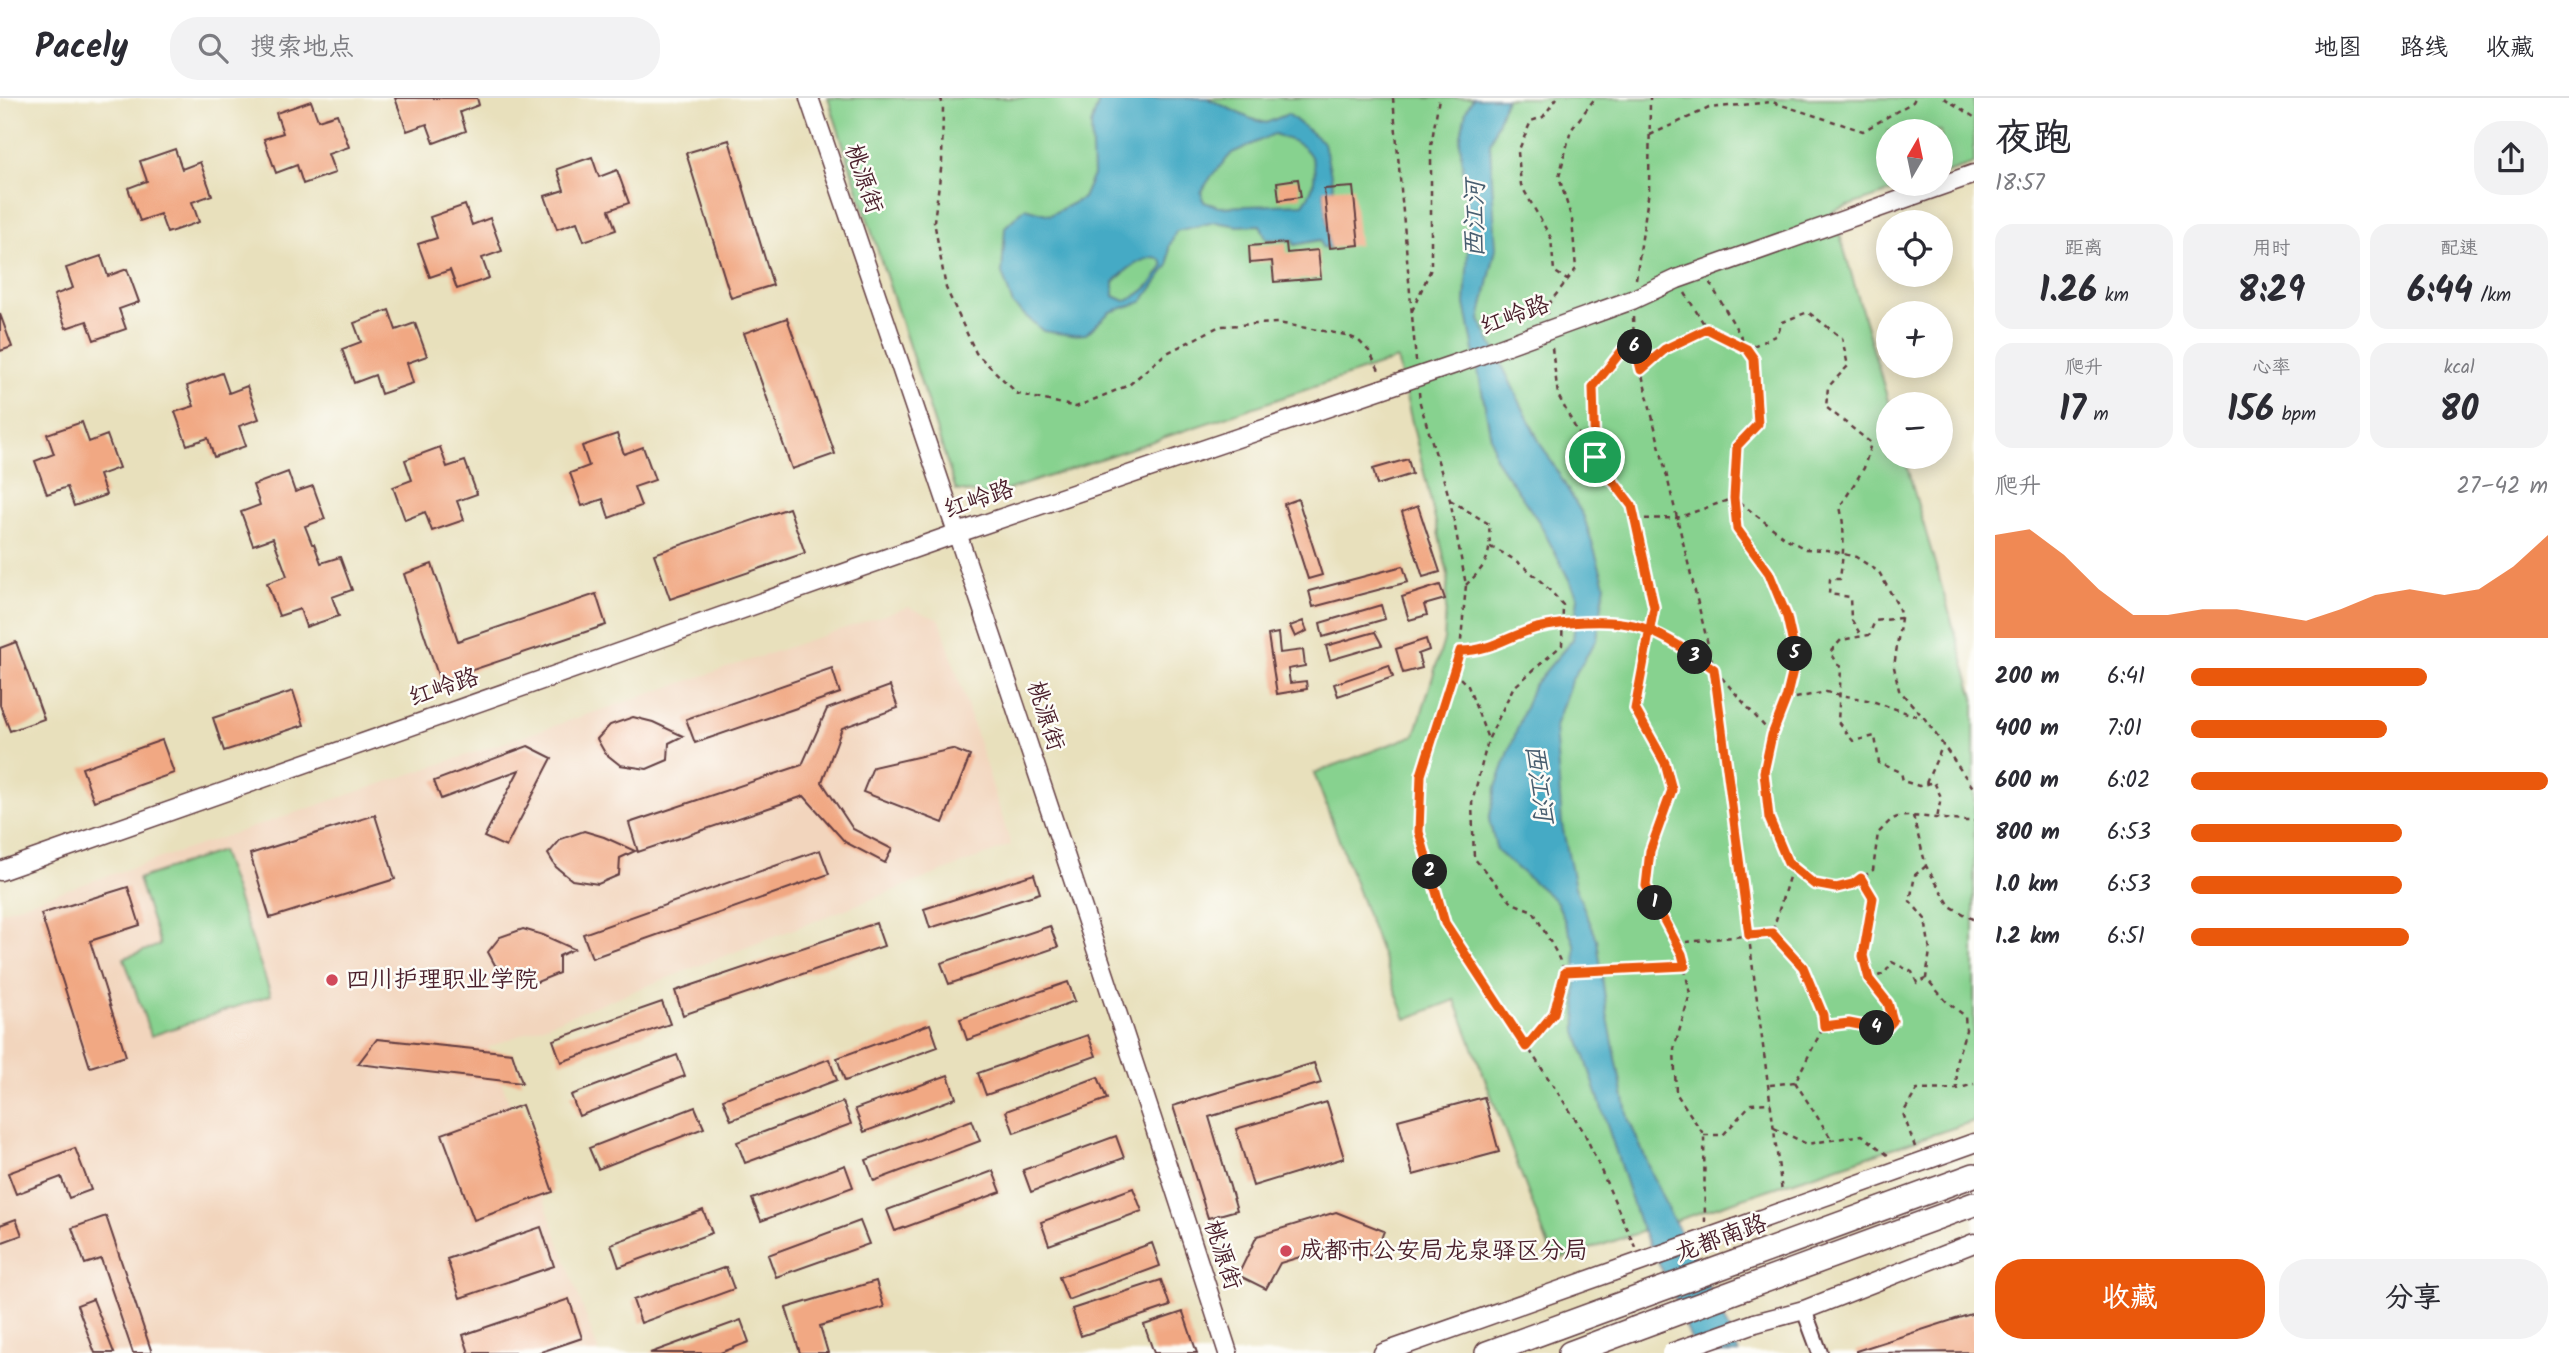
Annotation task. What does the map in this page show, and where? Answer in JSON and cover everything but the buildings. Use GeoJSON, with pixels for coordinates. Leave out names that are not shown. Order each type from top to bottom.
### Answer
{"type":"FeatureCollection","features":[{"type":"Feature","properties":{"kind":"main road","name":"龙都南路"},"geometry":{"type":"LineString","coordinates":[[1487,1353],[1974,1175]]}},
{"type":"Feature","properties":{"kind":"main road"},"geometry":{"type":"LineString","coordinates":[[1570,1353],[1974,1204]]}},
{"type":"Feature","properties":{"kind":"street","name":"桃源街"},"geometry":{"type":"LineString","coordinates":[[809,98],[1128,1040],[1228,1353]]}},
{"type":"Feature","properties":{"kind":"street","name":"红岭路"},"geometry":{"type":"LineString","coordinates":[[0,871],[958,533],[1458,363],[1632,300],[1677,279],[1974,174]]}},
{"type":"Feature","properties":{"kind":"street"},"geometry":{"type":"LineString","coordinates":[[1383,1353],[1974,1143]]}},
{"type":"Feature","properties":{"kind":"street"},"geometry":{"type":"LineString","coordinates":[[1671,1353],[1804,1310],[1974,1244]]}},
{"type":"Feature","properties":{"kind":"street"},"geometry":{"type":"LineString","coordinates":[[1804,1310],[1820,1353]]}},
{"type":"Feature","properties":{"kind":"path"},"geometry":{"type":"LineString","coordinates":[[941,98],[942,162],[934,220],[946,288],[976,353],[1018,394],[1076,407],[1129,386],[1165,354],[1220,326],[1278,323],[1358,340],[1370,351],[1388,387]]}},
{"type":"Feature","properties":{"kind":"path"},"geometry":{"type":"LineString","coordinates":[[1393,98],[1420,403],[1450,500],[1466,585],[1460,651],[1421,775],[1419,832],[1445,923],[1584,1132],[1637,1250]]}},
{"type":"Feature","properties":{"kind":"path"},"geometry":{"type":"LineString","coordinates":[[1411,314],[1431,269],[1431,146],[1439,98]]}},
{"type":"Feature","properties":{"kind":"path"},"geometry":{"type":"LineString","coordinates":[[1557,98],[1543,117],[1531,121],[1518,152],[1521,185],[1551,238],[1554,271],[1567,280]]}},
{"type":"Feature","properties":{"kind":"path"},"geometry":{"type":"LineString","coordinates":[[1548,319],[1547,306],[1576,269],[1572,220],[1559,177],[1571,130],[1595,98]]}},
{"type":"Feature","properties":{"kind":"path"},"geometry":{"type":"LineString","coordinates":[[1650,98],[1649,190],[1632,300],[1634,342],[1714,669],[1785,1211]]}},
{"type":"Feature","properties":{"kind":"path"},"geometry":{"type":"LineString","coordinates":[[1650,135],[1709,108],[1772,102],[1863,131],[1913,102],[1915,98]]}},
{"type":"Feature","properties":{"kind":"path"},"geometry":{"type":"LineString","coordinates":[[1944,98],[1974,117]]}},
{"type":"Feature","properties":{"kind":"path"},"geometry":{"type":"LineString","coordinates":[[1703,270],[1754,359],[1758,424],[1737,446],[1734,498],[1737,529],[1769,573],[1787,617],[1796,658],[1786,699],[1772,735],[1764,772],[1769,818],[1788,863],[1814,884],[1836,888],[1853,884],[1873,870],[1878,833],[1895,818],[1913,816],[1955,822],[1974,821]]}},
{"type":"Feature","properties":{"kind":"path"},"geometry":{"type":"LineString","coordinates":[[1677,279],[1707,329],[1747,349]]}},
{"type":"Feature","properties":{"kind":"path"},"geometry":{"type":"LineString","coordinates":[[1747,349],[1777,335],[1782,322],[1808,312],[1842,338],[1848,366],[1828,387],[1826,407],[1871,443],[1864,468],[1840,508],[1844,521],[1840,579],[1830,579],[1829,594],[1850,597],[1851,619],[1862,636]]}},
{"type":"Feature","properties":{"kind":"path"},"geometry":{"type":"LineString","coordinates":[[1641,370],[1665,349],[1707,329]]}},
{"type":"Feature","properties":{"kind":"path"},"geometry":{"type":"LineString","coordinates":[[1595,457],[1593,387],[1624,348],[1634,342]]}},
{"type":"Feature","properties":{"kind":"path"},"geometry":{"type":"LineString","coordinates":[[1552,344],[1558,395],[1578,433],[1632,506],[1654,607],[1635,709],[1665,763],[1672,790],[1650,851],[1646,886],[1676,943],[1685,966],[1690,994],[1674,1049],[1676,1093],[1704,1135],[1704,1216],[1707,1229]]}},
{"type":"Feature","properties":{"kind":"path"},"geometry":{"type":"LineString","coordinates":[[1635,519],[1677,518],[1734,498]]}},
{"type":"Feature","properties":{"kind":"path"},"geometry":{"type":"LineString","coordinates":[[1734,498],[1784,537],[1805,548],[1856,557],[1879,572],[1898,606],[1901,618],[1894,667],[1899,690],[1925,719],[1974,789]]}},
{"type":"Feature","properties":{"kind":"path"},"geometry":{"type":"LineString","coordinates":[[1450,500],[1489,524],[1490,547],[1483,569],[1466,585]]}},
{"type":"Feature","properties":{"kind":"path"},"geometry":{"type":"LineString","coordinates":[[1490,547],[1509,555],[1544,583],[1563,605],[1562,645],[1513,688],[1488,740],[1472,803],[1474,858],[1512,904],[1533,911],[1565,972],[1554,1013],[1526,1047]]}},
{"type":"Feature","properties":{"kind":"path"},"geometry":{"type":"LineString","coordinates":[[1901,618],[1875,621],[1869,635],[1841,640],[1830,652],[1841,668],[1838,722],[1853,741],[1875,736],[1880,763],[1901,772],[1903,781],[1919,786],[1934,782],[1941,797],[1937,819]]}},
{"type":"Feature","properties":{"kind":"path"},"geometry":{"type":"LineString","coordinates":[[1460,651],[1495,646],[1538,628],[1588,622],[1634,625],[1673,643],[1714,669],[1772,735]]}},
{"type":"Feature","properties":{"kind":"path"},"geometry":{"type":"LineString","coordinates":[[1453,671],[1468,686],[1488,740]]}},
{"type":"Feature","properties":{"kind":"path"},"geometry":{"type":"LineString","coordinates":[[1786,699],[1826,692],[1871,701],[1925,719]]}},
{"type":"Feature","properties":{"kind":"path"},"geometry":{"type":"LineString","coordinates":[[1926,783],[1943,745]]}},
{"type":"Feature","properties":{"kind":"path"},"geometry":{"type":"LineString","coordinates":[[1913,816],[1926,866],[1950,906],[1974,920]]}},
{"type":"Feature","properties":{"kind":"path"},"geometry":{"type":"LineString","coordinates":[[1869,979],[1885,973],[1892,962],[1912,972],[1917,984],[1926,978],[1930,951],[1925,919],[1910,901],[1914,875],[1926,866]]}},
{"type":"Feature","properties":{"kind":"path"},"geometry":{"type":"LineString","coordinates":[[1772,933],[1793,867]]}},
{"type":"Feature","properties":{"kind":"path"},"geometry":{"type":"LineString","coordinates":[[1824,1026],[1849,1023],[1885,1030],[1893,1021],[1888,1003],[1869,979],[1863,956],[1873,898],[1861,878]]}},
{"type":"Feature","properties":{"kind":"path"},"geometry":{"type":"LineString","coordinates":[[1676,943],[1772,933]]}},
{"type":"Feature","properties":{"kind":"path"},"geometry":{"type":"LineString","coordinates":[[1772,933],[1803,967],[1823,1015],[1824,1026],[1795,1082]]}},
{"type":"Feature","properties":{"kind":"path"},"geometry":{"type":"LineString","coordinates":[[1565,972],[1685,966]]}},
{"type":"Feature","properties":{"kind":"path"},"geometry":{"type":"LineString","coordinates":[[1926,978],[1946,1001],[1965,1016],[1966,1030],[1956,1062],[1957,1089]]}},
{"type":"Feature","properties":{"kind":"path"},"geometry":{"type":"LineString","coordinates":[[1768,1086],[1795,1082]]}},
{"type":"Feature","properties":{"kind":"path"},"geometry":{"type":"LineString","coordinates":[[1795,1082],[1832,1140]]}},
{"type":"Feature","properties":{"kind":"path"},"geometry":{"type":"LineString","coordinates":[[1916,1149],[1903,1113],[1917,1090],[1957,1089],[1974,1084]]}},
{"type":"Feature","properties":{"kind":"path"},"geometry":{"type":"LineString","coordinates":[[1704,1135],[1723,1135],[1751,1104],[1771,1103]]}},
{"type":"Feature","properties":{"kind":"path"},"geometry":{"type":"LineString","coordinates":[[1774,1128],[1807,1144],[1863,1135],[1891,1157]]}},
{"type":"Feature","properties":{"kind":"shaded area","name":"四川护理职业学院"},"geometry":{"type":"Polygon","coordinates":[[[908,607],[940,620],[1011,845],[489,1047],[599,1353],[0,1353],[0,912],[908,607]]]}},
{"type":"Feature","properties":{"kind":"green space"},"geometry":{"type":"Polygon","coordinates":[[[828,98],[1974,98],[1974,164],[1953,171],[1953,119],[1876,119],[1878,196],[1833,211],[1876,359],[1876,378],[1881,378],[1886,392],[1876,392],[1876,469],[1907,469],[1974,698],[1974,1121],[1554,1261],[1455,1000],[1406,1019],[1314,773],[1415,735],[1444,640],[1448,574],[1397,359],[990,496],[956,490],[828,98]]]}},
{"type":"Feature","properties":{"kind":"green space"},"geometry":{"type":"Polygon","coordinates":[[[221,851],[271,995],[151,1036],[124,958],[160,945],[138,879],[221,851]]]}},
{"type":"Feature","properties":{"kind":"water"},"geometry":{"type":"Polygon","coordinates":[[[1096,98],[1207,98],[1266,123],[1288,114],[1324,143],[1334,189],[1324,190],[1330,248],[1322,247],[1320,240],[1294,245],[1293,240],[1266,239],[1260,225],[1238,226],[1215,222],[1176,231],[1169,247],[1169,265],[1142,302],[1110,312],[1086,334],[1043,331],[1013,305],[1002,273],[1005,227],[1025,208],[1050,215],[1083,198],[1093,175],[1091,125],[1098,104],[1096,98]],[[1274,134],[1232,153],[1201,192],[1204,202],[1219,207],[1303,204],[1314,182],[1314,165],[1307,151],[1300,145],[1274,134]],[[1154,257],[1137,263],[1119,277],[1114,282],[1114,296],[1125,301],[1148,287],[1164,265],[1160,259],[1154,257]]]}},
{"type":"Feature","properties":{"kind":"water","name":"西江河"},"geometry":{"type":"Polygon","coordinates":[[[1473,98],[1506,98],[1490,144],[1496,248],[1480,320],[1538,439],[1584,517],[1605,584],[1597,639],[1571,681],[1555,727],[1562,825],[1575,887],[1597,939],[1607,1013],[1628,1118],[1668,1210],[1704,1275],[1739,1353],[1696,1353],[1672,1290],[1639,1223],[1577,1032],[1575,946],[1557,902],[1497,851],[1489,820],[1496,787],[1533,686],[1573,639],[1578,597],[1539,522],[1495,458],[1465,304],[1469,234],[1460,141],[1466,111],[1473,98]]]}},
{"type":"Feature","properties":{"kind":"place","name":"四川护理职业学院"},"geometry":{"type":"Point","coordinates":[332,980]}},
{"type":"Feature","properties":{"kind":"place","name":"成都市公安局龙泉驿区分局"},"geometry":{"type":"Point","coordinates":[1286,1251]}},
{"type":"Feature","properties":{"kind":"route"},"geometry":{"type":"LineString","coordinates":[[1595,457],[1593,387],[1624,348],[1634,342],[1641,370],[1665,349],[1707,329],[1747,349],[1754,359],[1758,424],[1737,446],[1734,498],[1737,529],[1769,573],[1787,617],[1796,658],[1786,699],[1772,735],[1764,772],[1769,818],[1788,863],[1814,884],[1836,888],[1853,884],[1861,878],[1873,898],[1863,956],[1869,979],[1888,1003],[1893,1021],[1885,1030],[1849,1023],[1824,1026],[1823,1015],[1803,967],[1772,933],[1749,935],[1714,669],[1673,643],[1634,625],[1588,622],[1538,628],[1495,646],[1460,651],[1421,775],[1419,832],[1445,923],[1526,1047],[1554,1013],[1565,972],[1685,966],[1682,954],[1646,886],[1650,851],[1672,790],[1665,763],[1635,709],[1654,607],[1632,506],[1595,457]]}}]}
